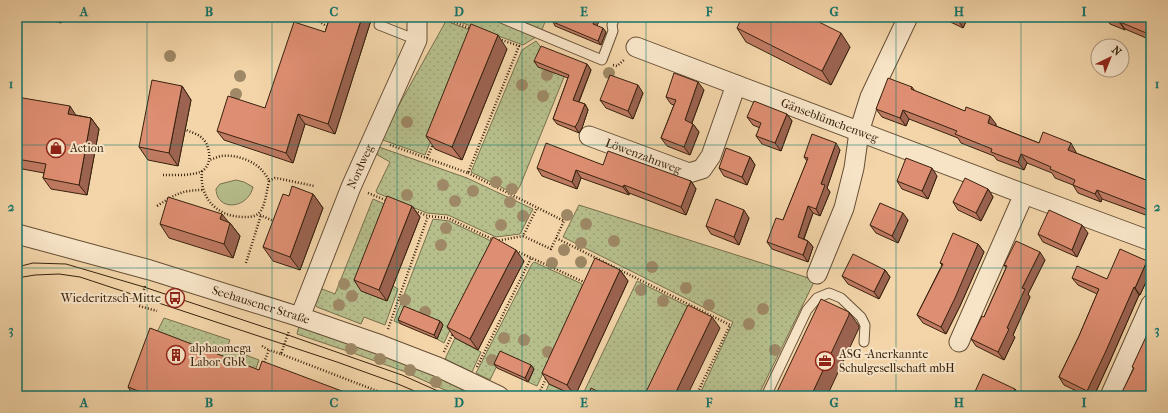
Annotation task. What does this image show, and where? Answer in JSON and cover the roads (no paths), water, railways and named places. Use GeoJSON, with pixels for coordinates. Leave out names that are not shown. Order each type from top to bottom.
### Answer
{"type":"FeatureCollection","features":[{"type":"Feature","properties":{"kind":"street","name":"Nordweg"},"geometry":{"type":"LineString","coordinates":[[297,316],[351,187],[416,40],[419,17]]}},
{"type":"Feature","properties":{"kind":"street"},"geometry":{"type":"LineString","coordinates":[[818,274],[844,208],[854,168],[859,132],[870,97],[908,17]]}},
{"type":"Feature","properties":{"kind":"street","name":"Gänseblümchenweg"},"geometry":{"type":"LineString","coordinates":[[636,47],[1024,194],[1151,240]]}},
{"type":"Feature","properties":{"kind":"street","name":"Löwenzahnweg"},"geometry":{"type":"LineString","coordinates":[[589,136],[689,173],[702,169],[711,156],[736,85]]}},
{"type":"Feature","properties":{"kind":"street"},"geometry":{"type":"LineString","coordinates":[[959,342],[1024,194]]}},
{"type":"Feature","properties":{"kind":"street","name":"Seehausener Straße"},"geometry":{"type":"LineString","coordinates":[[17,234],[150,270],[297,316],[381,345],[438,367],[499,396]]}},
{"type":"Feature","properties":{"kind":"street"},"geometry":{"type":"LineString","coordinates":[[1110,396],[1151,304]]}},
{"type":"Feature","properties":{"kind":"lane"},"geometry":{"type":"LineString","coordinates":[[382,17],[380,25],[416,40]]}},
{"type":"Feature","properties":{"kind":"lane"},"geometry":{"type":"LineString","coordinates":[[499,17],[602,60],[613,31],[612,25],[615,17]]}},
{"type":"Feature","properties":{"kind":"lane"},"geometry":{"type":"LineString","coordinates":[[766,396],[807,310],[817,298],[829,293],[841,298],[861,316],[865,325],[864,342]]}},
{"type":"Feature","properties":{"kind":"tram line"},"geometry":{"type":"LineString","coordinates":[[17,267],[33,263],[66,264],[144,287],[402,375],[449,396]]}},
{"type":"Feature","properties":{"kind":"tram line"},"geometry":{"type":"LineString","coordinates":[[17,278],[35,275],[59,274],[80,277],[337,362],[398,384],[426,396]]}},
{"type":"Feature","properties":{"kind":"place","name":"Action"},"geometry":{"type":"Point","coordinates":[56,148]}},
{"type":"Feature","properties":{"kind":"place","name":"Wiederitzsch-Mitte"},"geometry":{"type":"Point","coordinates":[175,298]}},
{"type":"Feature","properties":{"kind":"place","name":"alphaomega Labor GbR"},"geometry":{"type":"Point","coordinates":[176,355]}},
{"type":"Feature","properties":{"kind":"place","name":"ASG -Anerkannte Schulgesellschaft mbH"},"geometry":{"type":"Point","coordinates":[825,361]}}]}
